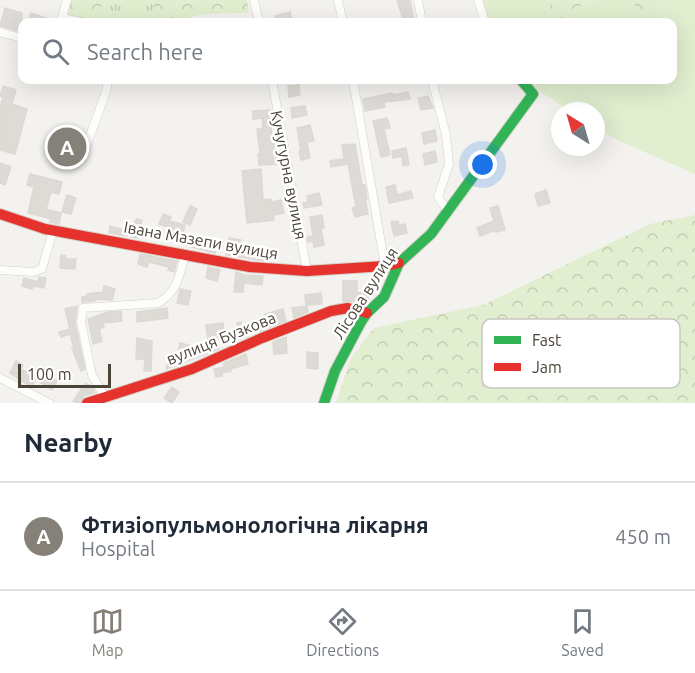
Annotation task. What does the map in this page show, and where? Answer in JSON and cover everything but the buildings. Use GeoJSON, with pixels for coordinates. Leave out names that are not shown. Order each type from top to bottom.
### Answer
{"type":"FeatureCollection","features":[{"type":"Feature","properties":{"kind":"street"},"geometry":{"type":"LineString","coordinates":[[62,18],[67,0]]}},
{"type":"Feature","properties":{"kind":"street"},"geometry":{"type":"LineString","coordinates":[[254,0],[258,18]]}},
{"type":"Feature","properties":{"kind":"street"},"geometry":{"type":"LineString","coordinates":[[338,0],[342,18]]}},
{"type":"Feature","properties":{"kind":"street"},"geometry":{"type":"LineString","coordinates":[[418,0],[421,18]]}},
{"type":"Feature","properties":{"kind":"street"},"geometry":{"type":"LineString","coordinates":[[478,0],[484,18]]}},
{"type":"Feature","properties":{"kind":"street"},"geometry":{"type":"LineString","coordinates":[[0,32],[18,37]]}},
{"type":"Feature","properties":{"kind":"street"},"geometry":{"type":"LineString","coordinates":[[81,160],[107,84]]}},
{"type":"Feature","properties":{"kind":"street","name":"Кучугурна вулиця"},"geometry":{"type":"LineString","coordinates":[[273,84],[307,272]]}},
{"type":"Feature","properties":{"kind":"street"},"geometry":{"type":"LineString","coordinates":[[354,84],[385,266]]}},
{"type":"Feature","properties":{"kind":"street"},"geometry":{"type":"LineString","coordinates":[[433,84],[446,135],[449,164],[438,196],[448,211]]}},
{"type":"Feature","properties":{"kind":"street","name":"Лісова вулиця"},"geometry":{"type":"LineString","coordinates":[[324,403],[335,372],[368,313],[384,297],[399,263],[431,234],[533,94],[524,84]]}},
{"type":"Feature","properties":{"kind":"street","name":"Івана Мазепи вулиця"},"geometry":{"type":"LineString","coordinates":[[0,214],[53,230],[250,267],[307,272],[399,263]]}},
{"type":"Feature","properties":{"kind":"street"},"geometry":{"type":"LineString","coordinates":[[0,270],[33,272],[42,269],[53,230]]}},
{"type":"Feature","properties":{"kind":"street"},"geometry":{"type":"LineString","coordinates":[[105,397],[92,375],[81,322],[83,308],[158,303],[166,299],[177,284],[185,255]]}},
{"type":"Feature","properties":{"kind":"street","name":"вулиця Бузкова"},"geometry":{"type":"LineString","coordinates":[[87,403],[192,369],[331,311],[348,308],[368,313]]}},
{"type":"Feature","properties":{"kind":"street"},"geometry":{"type":"LineString","coordinates":[[0,378],[49,403]]}},
{"type":"Feature","properties":{"kind":"green space"},"geometry":{"type":"Polygon","coordinates":[[[71,0],[103,0],[99,18],[66,18],[71,0]]]}},
{"type":"Feature","properties":{"kind":"green space"},"geometry":{"type":"Polygon","coordinates":[[[103,0],[153,0],[154,18],[99,18],[103,0]]]}},
{"type":"Feature","properties":{"kind":"green space"},"geometry":{"type":"Polygon","coordinates":[[[153,0],[247,0],[249,13],[205,14],[190,18],[154,18],[153,0]]]}},
{"type":"Feature","properties":{"kind":"green space"},"geometry":{"type":"Polygon","coordinates":[[[481,0],[550,0],[549,18],[488,18],[481,0]]]}},
{"type":"Feature","properties":{"kind":"green space"},"geometry":{"type":"Polygon","coordinates":[[[550,0],[596,0],[573,9],[575,18],[549,18],[550,0]]]}},
{"type":"Feature","properties":{"kind":"green space"},"geometry":{"type":"Polygon","coordinates":[[[596,0],[633,0],[637,14],[659,9],[662,0],[695,0],[695,174],[619,141],[605,132],[605,102],[556,102],[533,84],[677,84],[677,18],[574,17],[573,9],[596,0]]]}},
{"type":"Feature","properties":{"kind":"green space"},"geometry":{"type":"Polygon","coordinates":[[[633,0],[662,0],[659,9],[637,14],[633,0]]]}},
{"type":"Feature","properties":{"kind":"green space"},"geometry":{"type":"Polygon","coordinates":[[[695,215],[695,403],[336,403],[351,358],[374,328],[483,305],[650,224],[695,215]]]}},
{"type":"Feature","properties":{"kind":"traffic: fast"},"geometry":{"type":"LineString","coordinates":[[324,403],[335,371],[361,322],[384,297],[399,263],[431,234],[533,94],[524,84]]}},
{"type":"Feature","properties":{"kind":"traffic: jam"},"geometry":{"type":"LineString","coordinates":[[0,214],[45,229],[250,267],[307,271],[399,263]]}},
{"type":"Feature","properties":{"kind":"traffic: jam"},"geometry":{"type":"LineString","coordinates":[[87,403],[192,369],[331,311],[348,308],[367,313]]}},
{"type":"Feature","properties":{"kind":"place","name":"Фтизіопульмонологічна лікарня"},"geometry":{"type":"Point","coordinates":[67,147]}}]}
